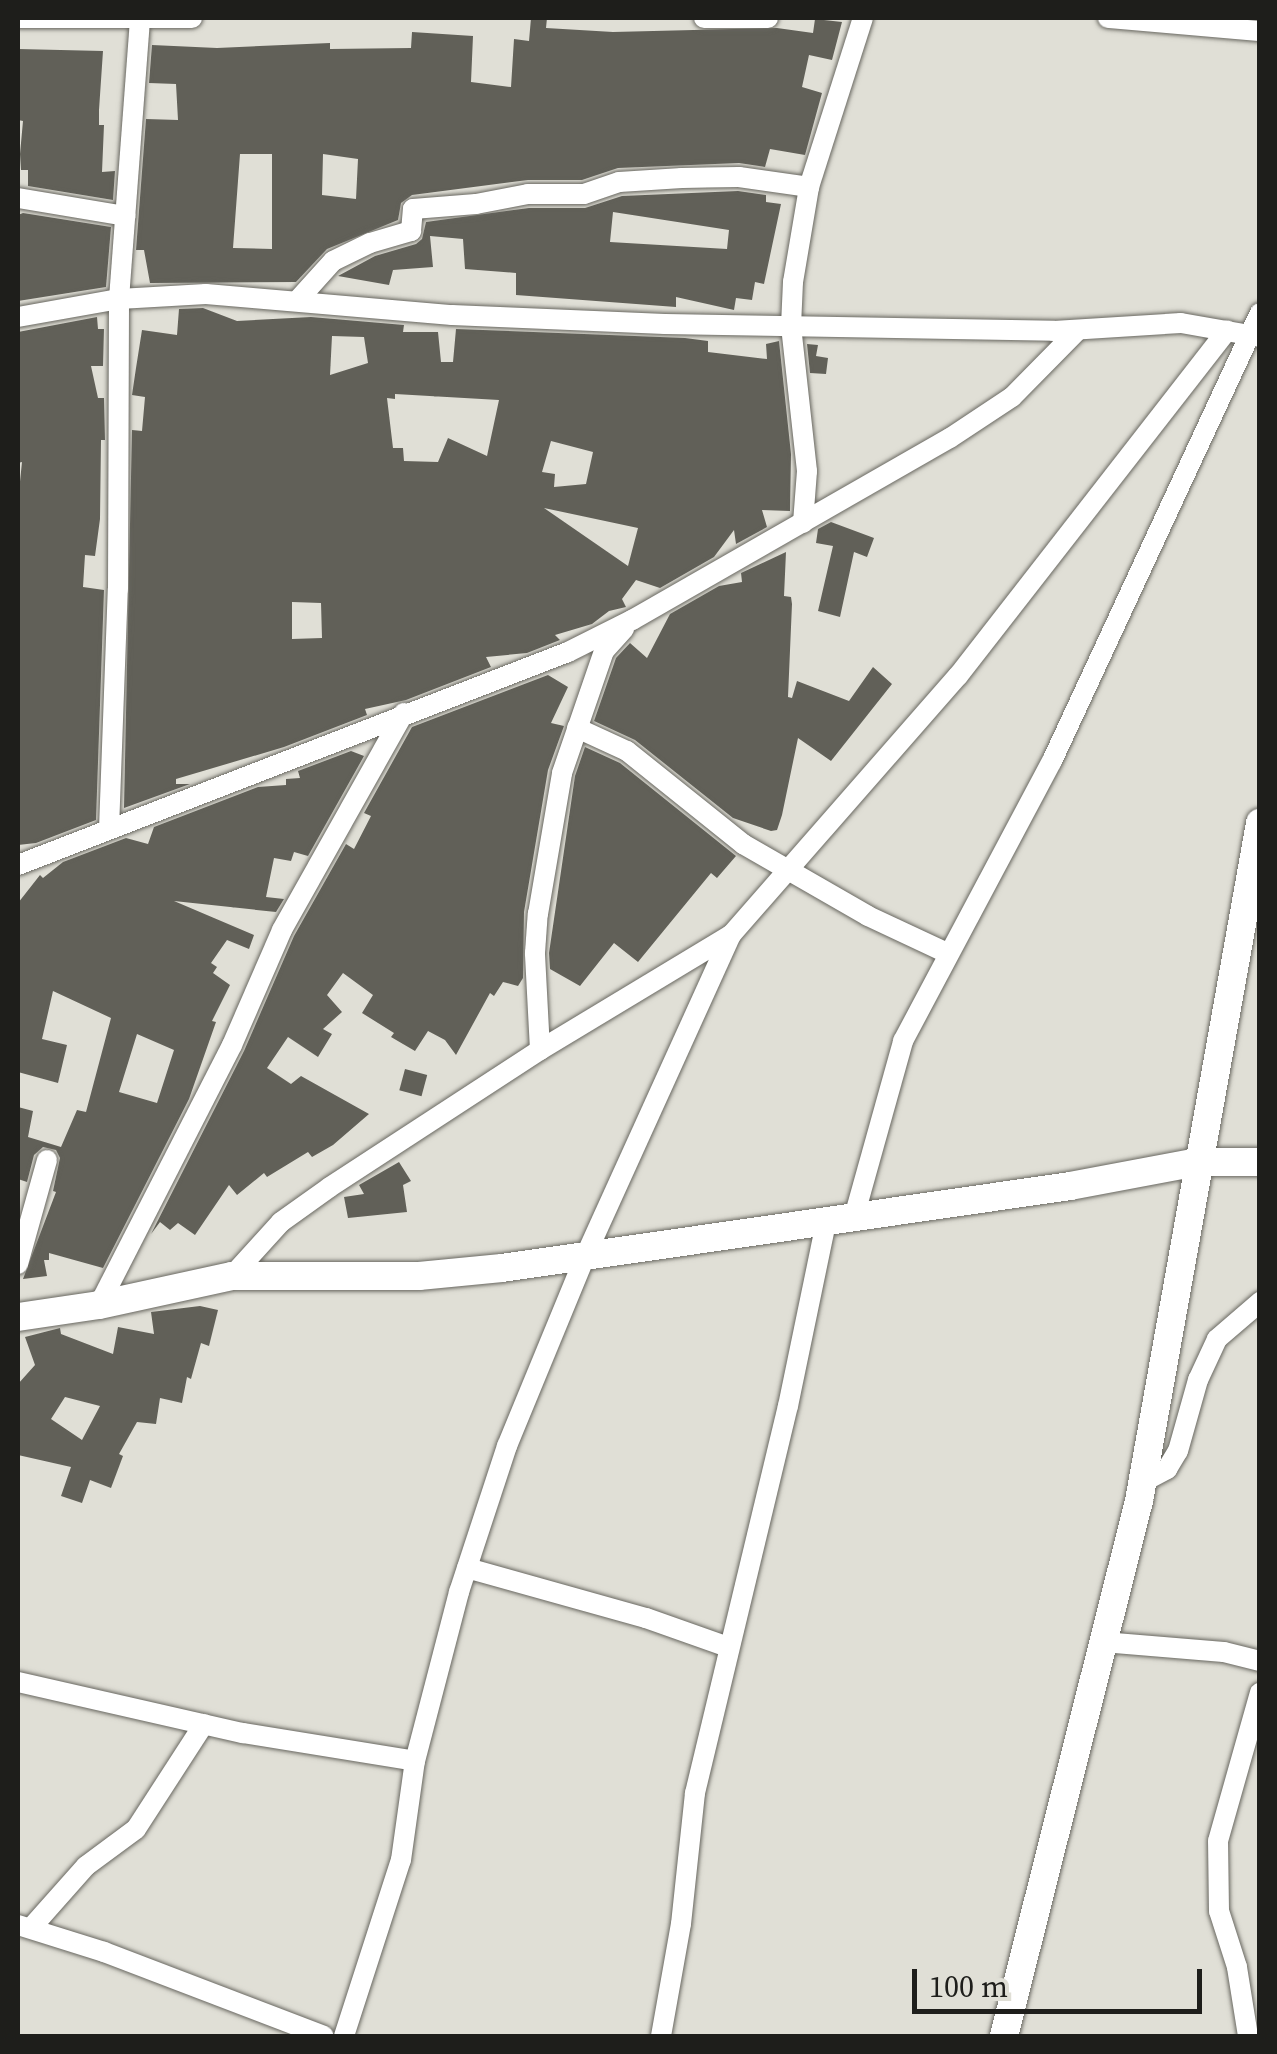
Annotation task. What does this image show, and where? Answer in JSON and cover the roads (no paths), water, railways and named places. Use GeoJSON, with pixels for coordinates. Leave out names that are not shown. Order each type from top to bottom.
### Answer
{"type":"FeatureCollection","features":[{"type":"Feature","properties":{"kind":"street"},"geometry":{"type":"LineString","coordinates":[[18,18],[192,18]]}},
{"type":"Feature","properties":{"kind":"street"},"geometry":{"type":"LineString","coordinates":[[109,829],[118,589],[119,299],[140,18]]}},
{"type":"Feature","properties":{"kind":"street"},"geometry":{"type":"LineString","coordinates":[[704,18],[768,18]]}},
{"type":"Feature","properties":{"kind":"street"},"geometry":{"type":"LineString","coordinates":[[803,523],[807,471],[791,326],[809,187],[863,18]]}},
{"type":"Feature","properties":{"kind":"street"},"geometry":{"type":"LineString","coordinates":[[1108,18],[1260,31]]}},
{"type":"Feature","properties":{"kind":"street"},"geometry":{"type":"LineString","coordinates":[[297,300],[333,261],[370,243],[411,231],[413,208],[476,204],[528,194],[584,194],[619,182],[682,178],[739,177],[809,187]]}},
{"type":"Feature","properties":{"kind":"street"},"geometry":{"type":"LineString","coordinates":[[18,198],[126,216]]}},
{"type":"Feature","properties":{"kind":"street"},"geometry":{"type":"LineString","coordinates":[[18,318],[119,299],[206,294],[472,316],[1078,330],[1182,324],[1255,336]]}},
{"type":"Feature","properties":{"kind":"street"},"geometry":{"type":"LineString","coordinates":[[854,1218],[903,1041],[1052,761],[1255,336],[1260,312]]}},
{"type":"Feature","properties":{"kind":"street"},"geometry":{"type":"LineString","coordinates":[[18,865],[568,652],[632,620],[1012,397],[1078,330]]}},
{"type":"Feature","properties":{"kind":"street"},"geometry":{"type":"LineString","coordinates":[[344,2036],[401,1860],[415,1760],[467,1568],[508,1446],[584,1258],[731,934],[784,868],[970,661],[1227,330]]}},
{"type":"Feature","properties":{"kind":"street"},"geometry":{"type":"LineString","coordinates":[[540,1050],[535,952],[538,914],[562,773],[604,651],[632,620]]}},
{"type":"Feature","properties":{"kind":"street"},"geometry":{"type":"LineString","coordinates":[[99,1305],[232,1045],[290,913],[404,713]]}},
{"type":"Feature","properties":{"kind":"street"},"geometry":{"type":"LineString","coordinates":[[577,728],[627,751],[744,844],[868,916],[948,953]]}},
{"type":"Feature","properties":{"kind":"street"},"geometry":{"type":"LineString","coordinates":[[1004,2036],[1141,1483],[1184,1265],[1198,1162],[1260,823]]}},
{"type":"Feature","properties":{"kind":"street"},"geometry":{"type":"LineString","coordinates":[[232,1276],[281,1222],[540,1050],[731,934]]}},
{"type":"Feature","properties":{"kind":"street"},"geometry":{"type":"LineString","coordinates":[[18,1264],[47,1160]]}},
{"type":"Feature","properties":{"kind":"street"},"geometry":{"type":"LineString","coordinates":[[18,1316],[99,1305],[232,1276],[418,1276],[584,1258],[1198,1162],[1260,1162]]}},
{"type":"Feature","properties":{"kind":"street"},"geometry":{"type":"LineString","coordinates":[[662,2036],[681,1924],[695,1793],[788,1406],[826,1222]]}},
{"type":"Feature","properties":{"kind":"street"},"geometry":{"type":"LineString","coordinates":[[1141,1483],[1167,1469],[1178,1452],[1198,1380],[1217,1339],[1260,1302]]}},
{"type":"Feature","properties":{"kind":"street"},"geometry":{"type":"LineString","coordinates":[[467,1568],[646,1618],[728,1647]]}},
{"type":"Feature","properties":{"kind":"street"},"geometry":{"type":"LineString","coordinates":[[1103,1642],[1224,1652],[1260,1660]]}},
{"type":"Feature","properties":{"kind":"street"},"geometry":{"type":"LineString","coordinates":[[18,1682],[104,1705],[415,1760]]}},
{"type":"Feature","properties":{"kind":"street"},"geometry":{"type":"LineString","coordinates":[[1248,2036],[1237,1966],[1218,1911],[1218,1841],[1260,1693]]}},
{"type":"Feature","properties":{"kind":"street"},"geometry":{"type":"LineString","coordinates":[[204,1724],[136,1829],[86,1866],[24,1926],[324,2036]]}}]}
